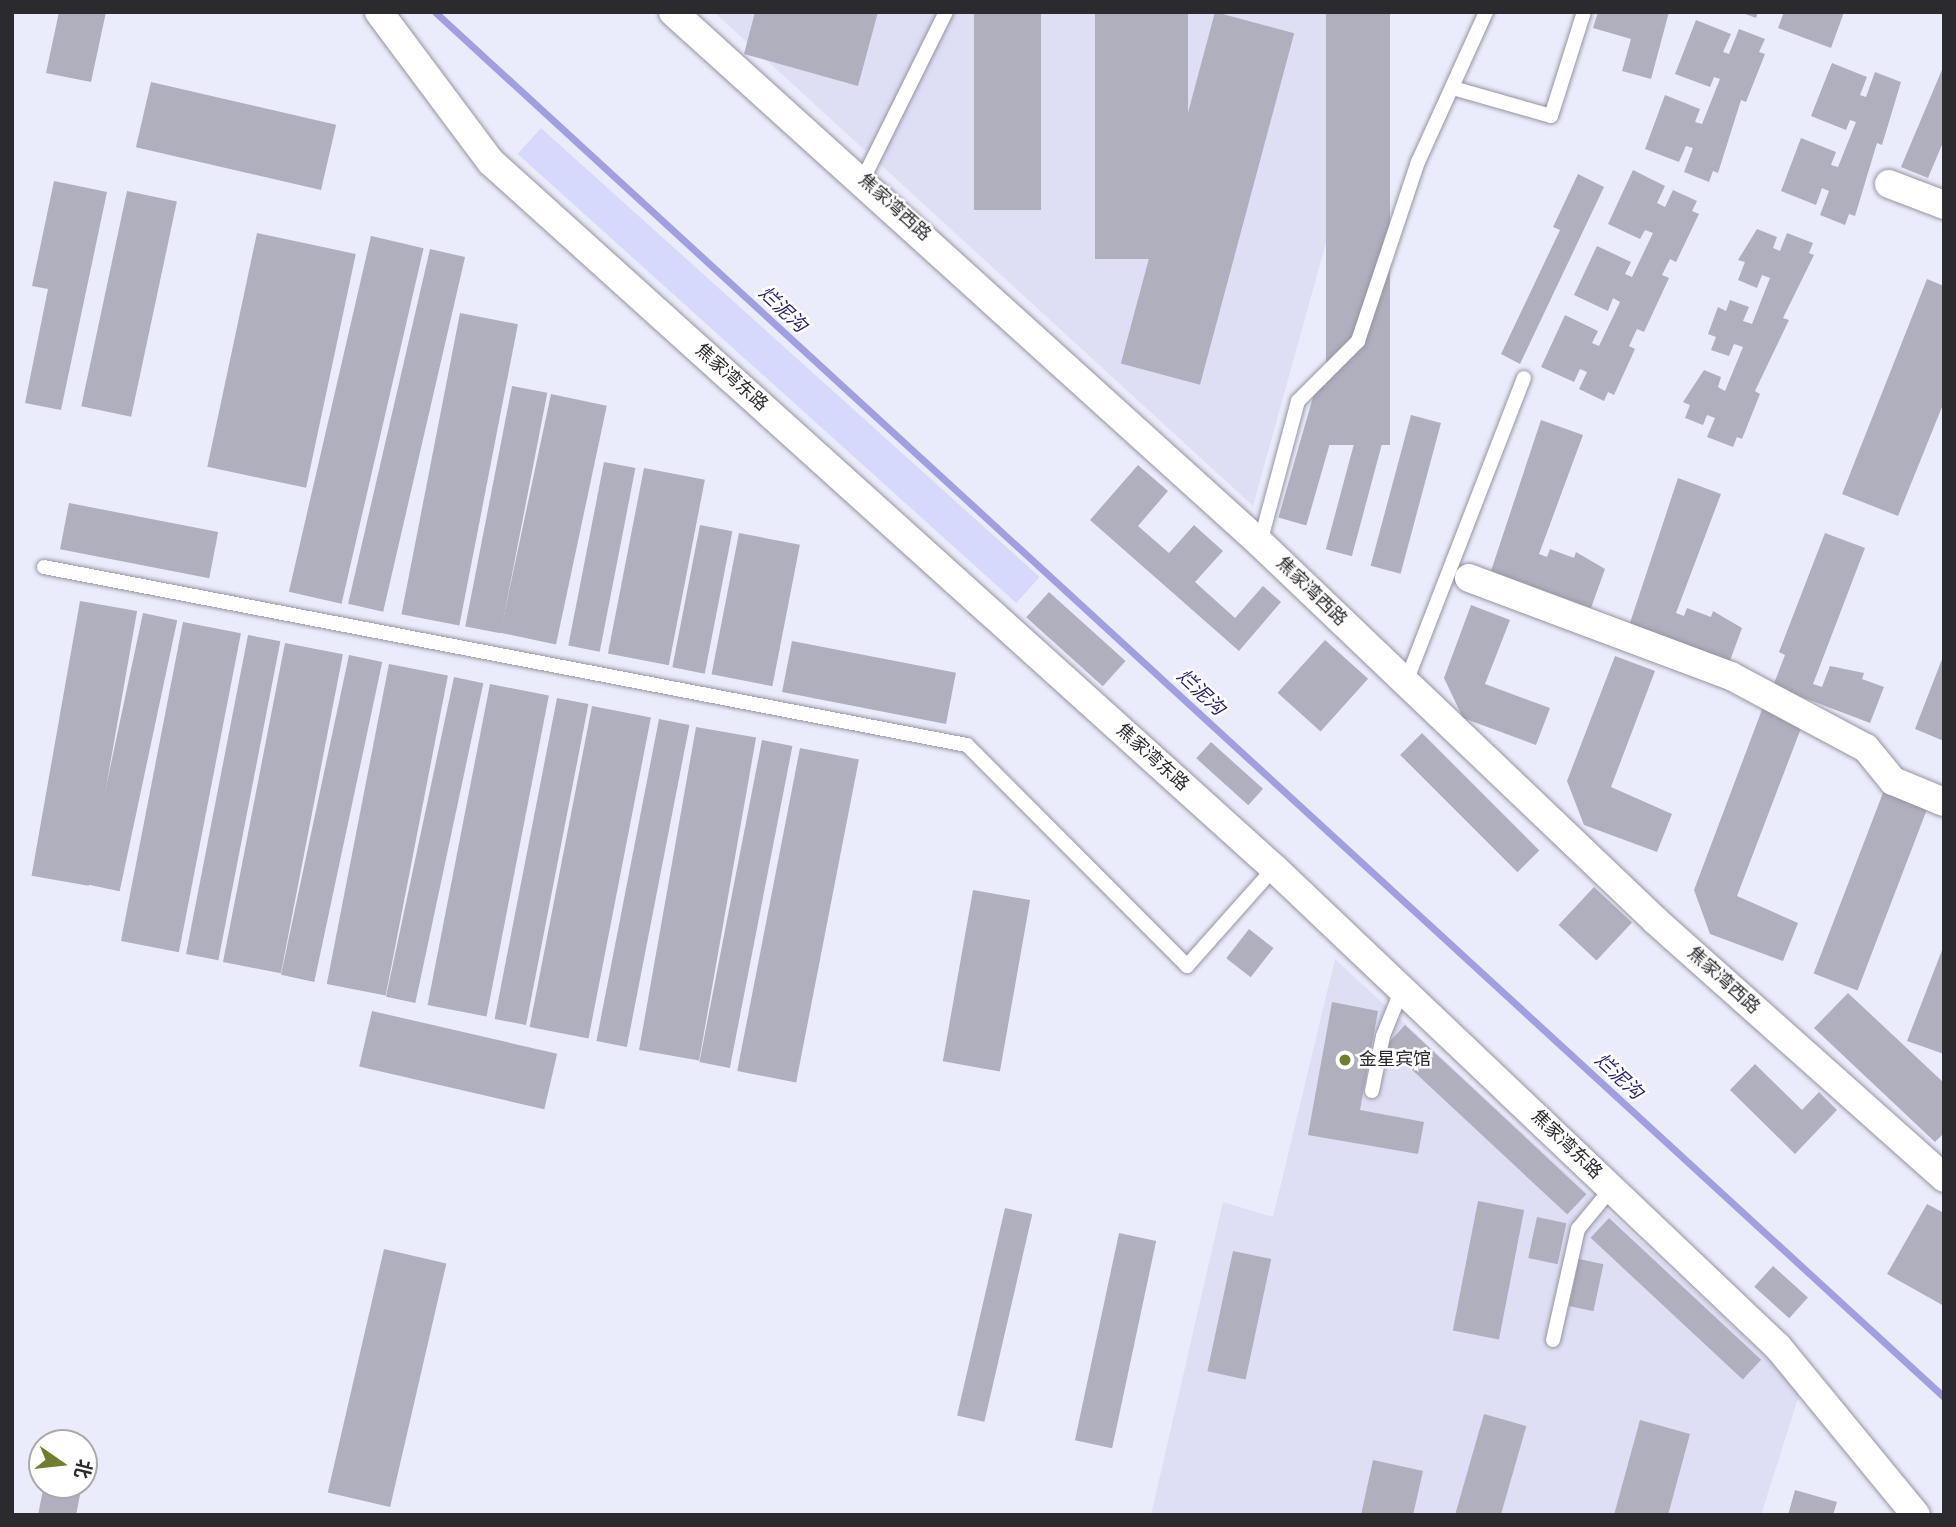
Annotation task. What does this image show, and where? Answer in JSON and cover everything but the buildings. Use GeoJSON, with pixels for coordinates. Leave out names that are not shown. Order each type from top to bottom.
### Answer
{"type":"FeatureCollection","features":[{"type":"Feature","properties":{"kind":"street","name":"焦家湾东路"},"geometry":{"type":"LineString","coordinates":[[379,12],[491,162],[1274,868],[1402,989],[1777,1347],[1916,1515]]}},
{"type":"Feature","properties":{"kind":"street","name":"焦家湾西路"},"geometry":{"type":"LineString","coordinates":[[673,12],[863,179],[1260,542],[1656,921],[1944,1178]]}},
{"type":"Feature","properties":{"kind":"street"},"geometry":{"type":"LineString","coordinates":[[1889,184],[1944,205]]}},
{"type":"Feature","properties":{"kind":"street"},"geometry":{"type":"LineString","coordinates":[[1469,578],[1731,676],[1866,748],[1893,781],[1944,802]]}},
{"type":"Feature","properties":{"kind":"lane"},"geometry":{"type":"LineString","coordinates":[[863,179],[946,12]]}},
{"type":"Feature","properties":{"kind":"lane"},"geometry":{"type":"LineString","coordinates":[[1260,542],[1298,401],[1358,341],[1418,162],[1486,12]]}},
{"type":"Feature","properties":{"kind":"lane"},"geometry":{"type":"LineString","coordinates":[[1453,88],[1551,116],[1584,12]]}},
{"type":"Feature","properties":{"kind":"lane"},"geometry":{"type":"LineString","coordinates":[[1406,682],[1524,378]]}},
{"type":"Feature","properties":{"kind":"lane"},"geometry":{"type":"LineString","coordinates":[[44,567],[967,746],[1187,966],[1274,868]]}},
{"type":"Feature","properties":{"kind":"lane"},"geometry":{"type":"LineString","coordinates":[[1372,1091],[1383,1036],[1402,989]]}},
{"type":"Feature","properties":{"kind":"lane"},"geometry":{"type":"LineString","coordinates":[[1553,1340],[1578,1229],[1611,1188]]}},
{"type":"Feature","properties":{"kind":"shaded area"},"geometry":{"type":"Polygon","coordinates":[[[714,12],[1390,12],[1253,506],[714,12]]]}},
{"type":"Feature","properties":{"kind":"shaded area"},"geometry":{"type":"Polygon","coordinates":[[[541,128],[1040,577],[1016,603],[518,154],[541,128]]]}},
{"type":"Feature","properties":{"kind":"shaded area"},"geometry":{"type":"Polygon","coordinates":[[[1335,959],[1801,1389],[1761,1515],[1151,1515],[1223,1202],[1273,1217],[1335,959]]]}},
{"type":"Feature","properties":{"kind":"waterway","name":"烂泥沟"},"geometry":{"type":"LineString","coordinates":[[435,12],[1944,1397]]}},
{"type":"Feature","properties":{"kind":"place","name":"金星宾馆"},"geometry":{"type":"Point","coordinates":[1345,1060]}}]}
